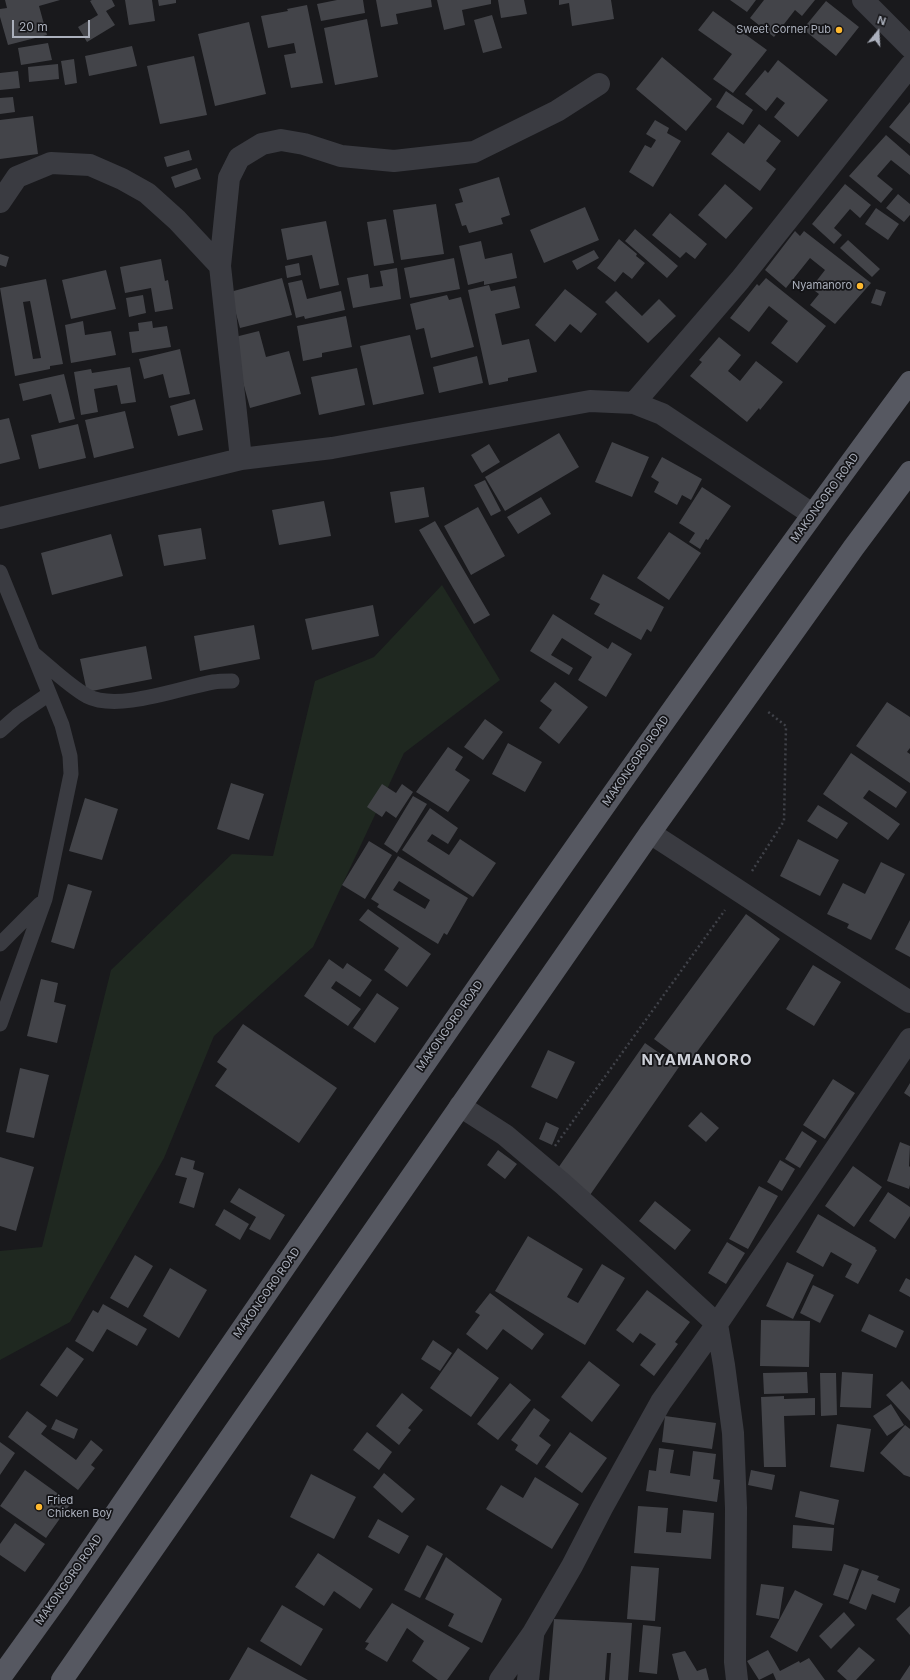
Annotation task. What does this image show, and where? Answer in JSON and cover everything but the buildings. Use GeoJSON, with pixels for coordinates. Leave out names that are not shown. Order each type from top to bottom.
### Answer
{"type":"FeatureCollection","features":[{"type":"Feature","properties":{"kind":"main road","name":"MAKONGORO ROAD"},"geometry":{"type":"LineString","coordinates":[[0,1678],[63,1589],[525,918],[812,514],[910,382]]}},
{"type":"Feature","properties":{"kind":"main road"},"geometry":{"type":"LineString","coordinates":[[62,1680],[650,833],[854,547],[910,472]]}},
{"type":"Feature","properties":{"kind":"street"},"geometry":{"type":"LineString","coordinates":[[863,0],[910,47]]}},
{"type":"Feature","properties":{"kind":"street"},"geometry":{"type":"LineString","coordinates":[[634,403],[740,280],[910,66]]}},
{"type":"Feature","properties":{"kind":"street"},"geometry":{"type":"LineString","coordinates":[[241,459],[220,266],[229,178],[239,158],[262,144],[281,140],[304,144],[342,156],[394,161],[474,152],[558,111],[599,84]]}},
{"type":"Feature","properties":{"kind":"street"},"geometry":{"type":"LineString","coordinates":[[0,202],[17,177],[51,163],[90,165],[122,179],[147,194],[177,220],[220,266]]}},
{"type":"Feature","properties":{"kind":"street"},"geometry":{"type":"LineString","coordinates":[[0,518],[241,459],[332,448],[590,401],[634,403],[662,414],[812,514]]}},
{"type":"Feature","properties":{"kind":"street"},"geometry":{"type":"LineString","coordinates":[[650,833],[739,890],[807,937],[910,1002]]}},
{"type":"Feature","properties":{"kind":"street"},"geometry":{"type":"LineString","coordinates":[[500,1680],[533,1633],[572,1566],[602,1508],[662,1402],[910,1040]]}},
{"type":"Feature","properties":{"kind":"street"},"geometry":{"type":"LineString","coordinates":[[460,1106],[505,1135],[541,1165],[632,1244],[716,1324],[724,1365],[733,1433],[736,1508],[735,1662],[737,1680]]}},
{"type":"Feature","properties":{"kind":"street"},"geometry":{"type":"LineString","coordinates":[[528,1680],[533,1633]]}},
{"type":"Feature","properties":{"kind":"lane"},"geometry":{"type":"LineString","coordinates":[[0,572],[62,725],[70,756],[71,774],[45,899],[0,1024]]}},
{"type":"Feature","properties":{"kind":"lane"},"geometry":{"type":"LineString","coordinates":[[33,653],[88,696],[103,700],[126,701],[152,697],[215,682],[232,681]]}},
{"type":"Feature","properties":{"kind":"lane"},"geometry":{"type":"LineString","coordinates":[[0,731],[16,716],[49,694]]}},
{"type":"Feature","properties":{"kind":"lane"},"geometry":{"type":"LineString","coordinates":[[0,944],[45,899]]}},
{"type":"Feature","properties":{"kind":"path"},"geometry":{"type":"LineString","coordinates":[[541,1165],[739,890],[784,821],[786,726],[747,696]]}},
{"type":"Feature","properties":{"kind":"shaded area"},"geometry":{"type":"Polygon","coordinates":[[[442,585],[500,680],[404,753],[313,947],[214,1036],[164,1158],[70,1322],[0,1360],[0,1251],[42,1247],[111,970],[232,854],[273,856],[315,681],[374,657],[442,585]]]}},
{"type":"Feature","properties":{"kind":"place","name":"Sweet Corner Pub"},"geometry":{"type":"Point","coordinates":[839,30]}},
{"type":"Feature","properties":{"kind":"place","name":"Nyamanoro"},"geometry":{"type":"Point","coordinates":[860,286]}},
{"type":"Feature","properties":{"kind":"place","name":"Fried Chicken Boy"},"geometry":{"type":"Point","coordinates":[39,1507]}},
{"type":"Feature","properties":{"kind":"district","name":"NYAMANORO"},"geometry":{"type":"Point","coordinates":[697,1060]}}]}
